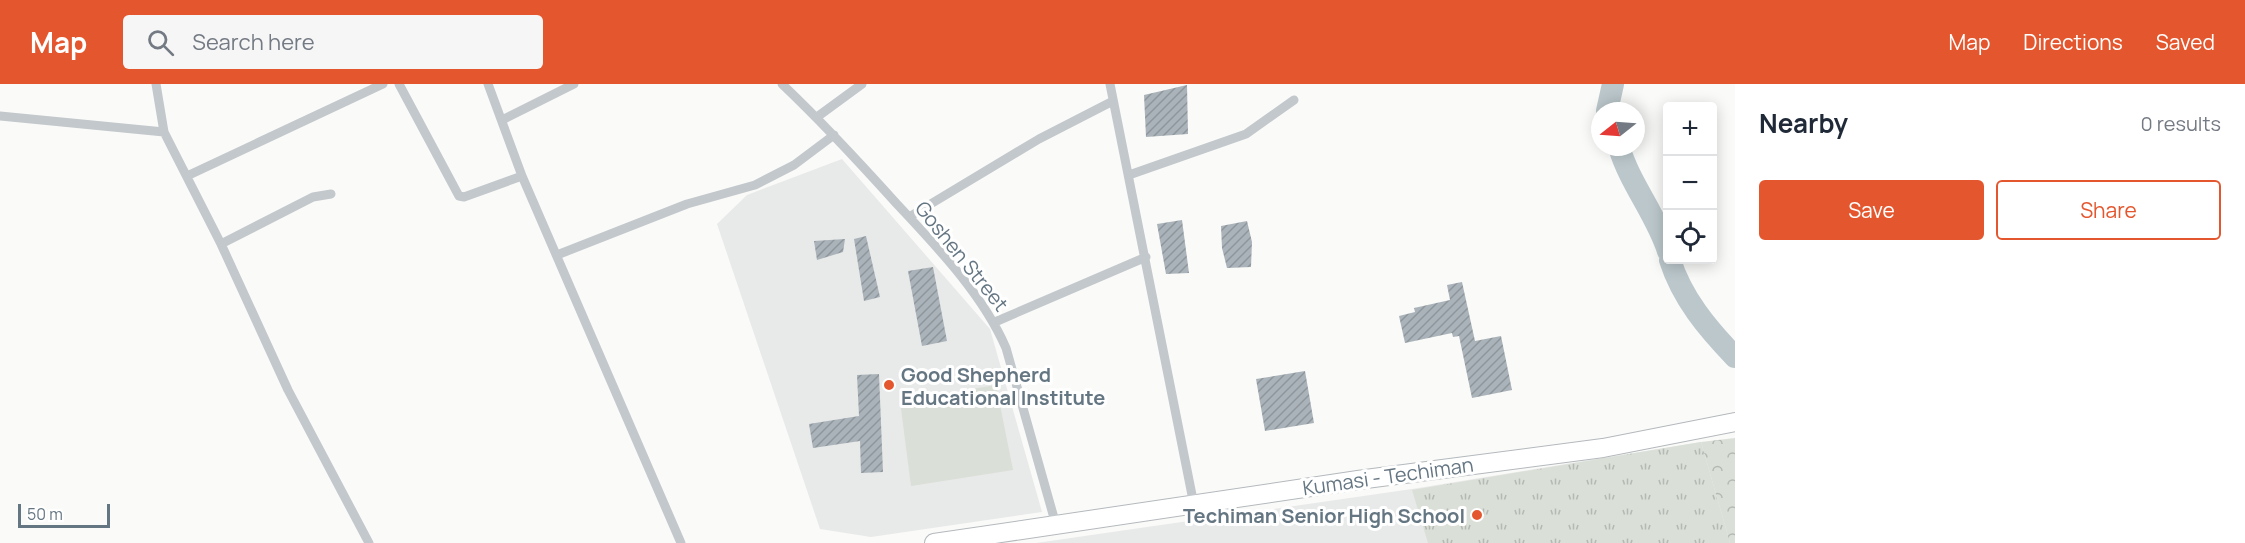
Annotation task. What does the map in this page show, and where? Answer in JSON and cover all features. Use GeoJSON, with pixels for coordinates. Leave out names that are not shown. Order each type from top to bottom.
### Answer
{"type":"FeatureCollection","features":[{"type":"Feature","properties":{"kind":"highway","name":"Kumasi - Techiman"},"geometry":{"type":"LineString","coordinates":[[934,543],[1603,448],[1735,422]]}},
{"type":"Feature","properties":{"kind":"street"},"geometry":{"type":"LineString","coordinates":[[156,84],[164,132],[221,244],[288,390],[369,543]]}},
{"type":"Feature","properties":{"kind":"street"},"geometry":{"type":"LineString","coordinates":[[187,176],[383,84]]}},
{"type":"Feature","properties":{"kind":"street"},"geometry":{"type":"LineString","coordinates":[[399,84],[459,196],[464,197],[522,176]]}},
{"type":"Feature","properties":{"kind":"street"},"geometry":{"type":"LineString","coordinates":[[488,84],[522,176],[681,543]]}},
{"type":"Feature","properties":{"kind":"street"},"geometry":{"type":"LineString","coordinates":[[502,120],[574,84]]}},
{"type":"Feature","properties":{"kind":"street","name":"Goshen Street"},"geometry":{"type":"LineString","coordinates":[[782,84],[817,117],[936,247],[995,322],[1006,348],[1056,525]]}},
{"type":"Feature","properties":{"kind":"street"},"geometry":{"type":"LineString","coordinates":[[817,117],[862,84]]}},
{"type":"Feature","properties":{"kind":"street"},"geometry":{"type":"LineString","coordinates":[[1110,84],[1194,505]]}},
{"type":"Feature","properties":{"kind":"street"},"geometry":{"type":"LineString","coordinates":[[1129,175],[1246,135],[1294,100]]}},
{"type":"Feature","properties":{"kind":"street"},"geometry":{"type":"LineString","coordinates":[[909,217],[1039,139],[1113,101]]}},
{"type":"Feature","properties":{"kind":"street"},"geometry":{"type":"LineString","coordinates":[[0,116],[164,132]]}},
{"type":"Feature","properties":{"kind":"street"},"geometry":{"type":"LineString","coordinates":[[556,255],[687,204],[754,185],[794,165],[834,135]]}},
{"type":"Feature","properties":{"kind":"street"},"geometry":{"type":"LineString","coordinates":[[221,244],[313,197],[331,194]]}},
{"type":"Feature","properties":{"kind":"street"},"geometry":{"type":"LineString","coordinates":[[995,322],[1146,257]]}},
{"type":"Feature","properties":{"kind":"shaded area","name":"Good Shepherd Educational Institute"},"geometry":{"type":"Polygon","coordinates":[[[842,159],[990,329],[1042,512],[871,537],[820,529],[717,224],[747,195],[842,159]]]}},
{"type":"Feature","properties":{"kind":"shaded area","name":"Techiman Senior High School"},"geometry":{"type":"Polygon","coordinates":[[[1701,442],[1730,543],[1036,543],[1412,489],[1701,442]]]}},
{"type":"Feature","properties":{"kind":"green space"},"geometry":{"type":"Polygon","coordinates":[[[996,385],[1013,470],[911,486],[900,401],[996,385]]]}},
{"type":"Feature","properties":{"kind":"green space"},"geometry":{"type":"Polygon","coordinates":[[[1735,438],[1735,543],[1730,543],[1701,442],[1735,438]]]}},
{"type":"Feature","properties":{"kind":"green space","name":"Techiman Senior High School"},"geometry":{"type":"Polygon","coordinates":[[[1701,442],[1730,543],[1428,543],[1412,490],[1701,442]]]}},
{"type":"Feature","properties":{"kind":"building"},"geometry":{"type":"Polygon","coordinates":[[[1187,85],[1188,134],[1146,137],[1144,95],[1187,85]]]}},
{"type":"Feature","properties":{"kind":"building"},"geometry":{"type":"Polygon","coordinates":[[[1182,220],[1189,273],[1166,274],[1157,224],[1182,220]]]}},
{"type":"Feature","properties":{"kind":"building"},"geometry":{"type":"Polygon","coordinates":[[[1247,221],[1252,242],[1251,267],[1227,268],[1222,248],[1221,226],[1247,221]]]}},
{"type":"Feature","properties":{"kind":"building"},"geometry":{"type":"Polygon","coordinates":[[[866,236],[880,297],[864,301],[854,239],[866,236]]]}},
{"type":"Feature","properties":{"kind":"building"},"geometry":{"type":"Polygon","coordinates":[[[845,239],[843,252],[817,260],[814,241],[845,239]]]}},
{"type":"Feature","properties":{"kind":"building"},"geometry":{"type":"Polygon","coordinates":[[[933,267],[947,341],[922,346],[908,271],[933,267]]]}},
{"type":"Feature","properties":{"kind":"building"},"geometry":{"type":"Polygon","coordinates":[[[1462,282],[1475,341],[1501,336],[1512,390],[1472,398],[1459,336],[1453,337],[1452,333],[1405,343],[1399,316],[1415,312],[1414,308],[1450,300],[1447,285],[1462,282]]]}},
{"type":"Feature","properties":{"kind":"building"},"geometry":{"type":"Polygon","coordinates":[[[1305,371],[1314,423],[1265,431],[1256,379],[1305,371]]]}},
{"type":"Feature","properties":{"kind":"building"},"geometry":{"type":"Polygon","coordinates":[[[879,374],[883,472],[861,473],[860,441],[813,448],[809,424],[859,416],[857,375],[879,374]]]}},
{"type":"Feature","properties":{"kind":"waterway"},"geometry":{"type":"LineString","coordinates":[[1609,102],[1613,84]]}},
{"type":"Feature","properties":{"kind":"waterway"},"geometry":{"type":"LineString","coordinates":[[1622,156],[1663,237]]}},
{"type":"Feature","properties":{"kind":"waterway"},"geometry":{"type":"LineString","coordinates":[[1671,264],[1681,287],[1696,312],[1735,357]]}},
{"type":"Feature","properties":{"kind":"place","name":"Good Shepherd Educational Institute"},"geometry":{"type":"Point","coordinates":[889,385]}},
{"type":"Feature","properties":{"kind":"place","name":"Techiman Senior High School"},"geometry":{"type":"Point","coordinates":[1477,515]}}]}
